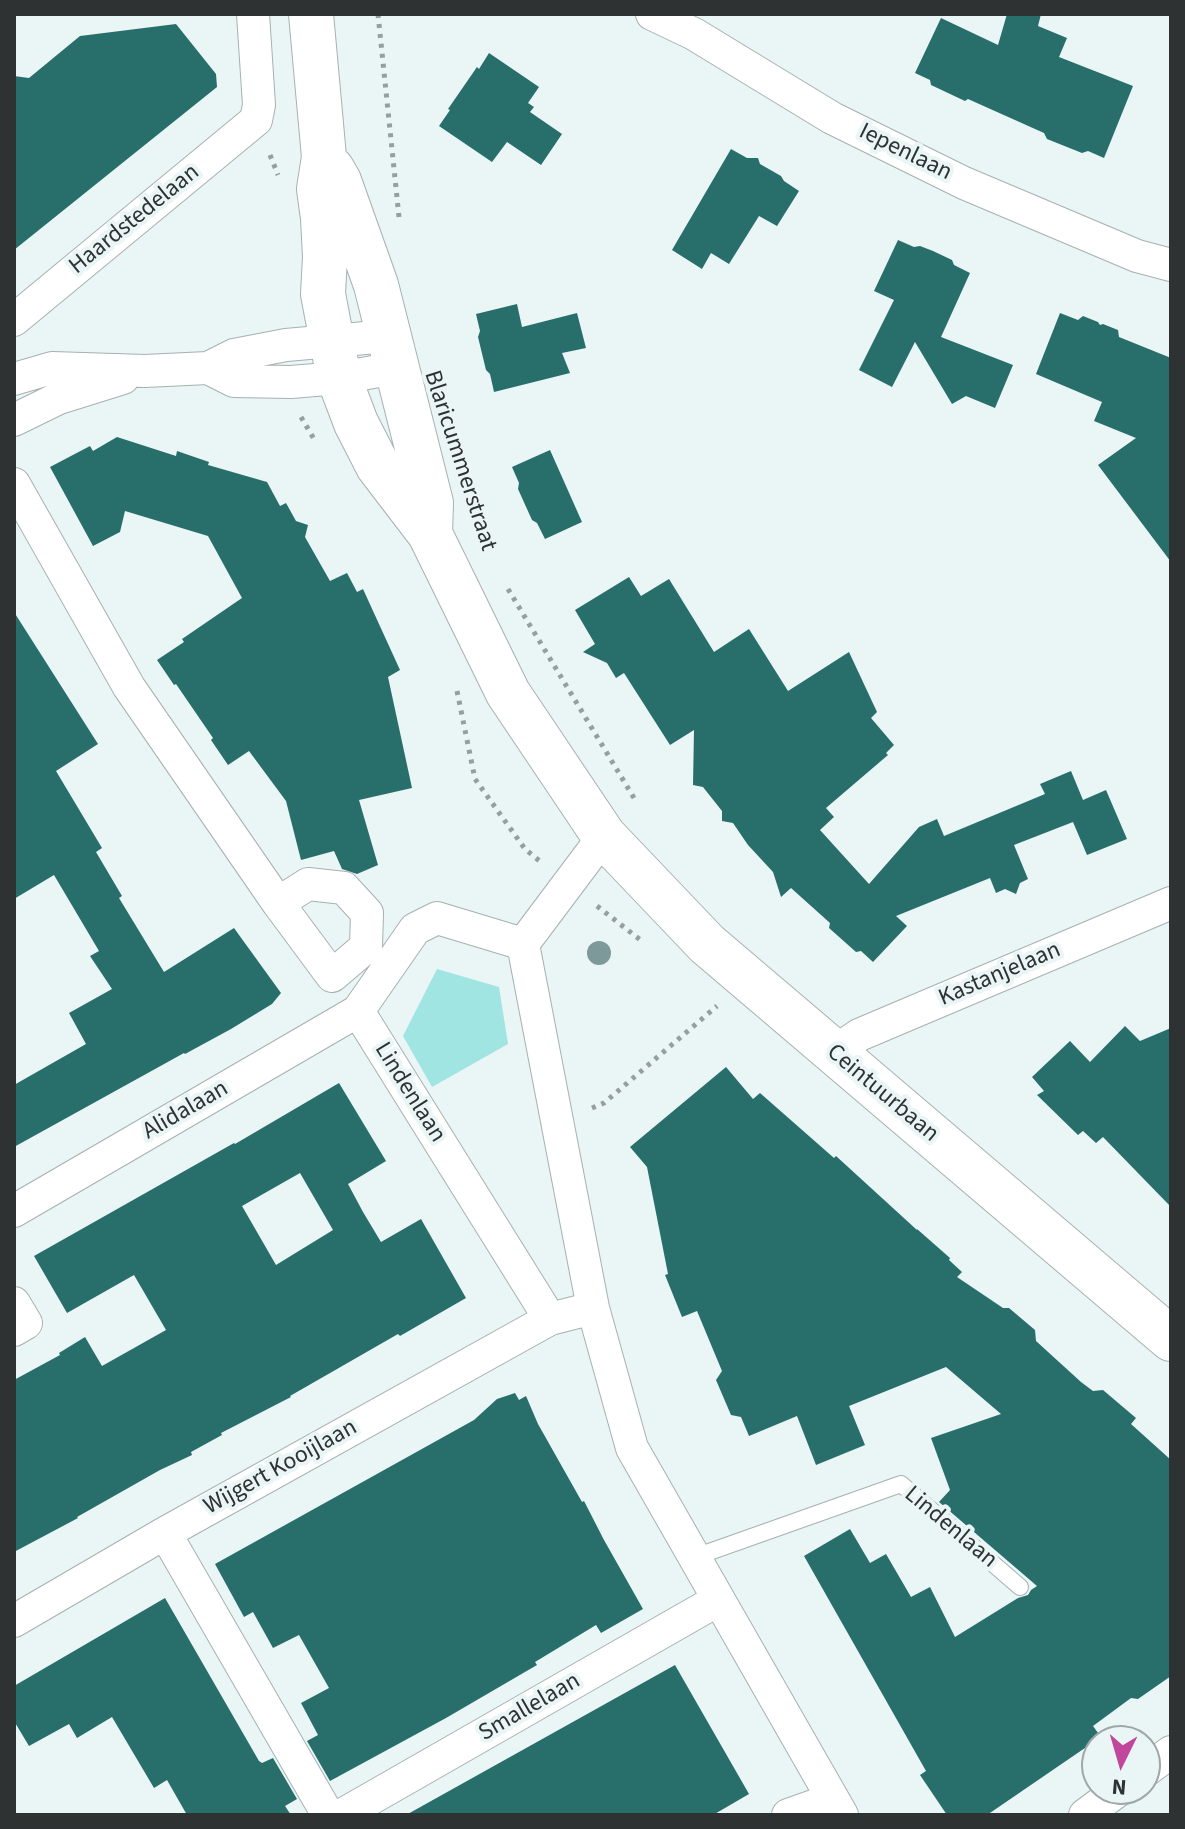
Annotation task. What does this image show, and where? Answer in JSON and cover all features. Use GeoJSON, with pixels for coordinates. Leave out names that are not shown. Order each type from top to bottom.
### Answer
{"type":"FeatureCollection","features":[{"type":"Feature","properties":{"kind":"main road","name":"Blaricummerstraat"},"geometry":{"type":"LineString","coordinates":[[311,14],[324,157],[319,189],[325,257],[323,294],[335,359],[356,423],[378,466],[430,534],[508,693],[604,836]]}},
{"type":"Feature","properties":{"kind":"main road","name":"Blaricummerstraat"},"geometry":{"type":"LineString","coordinates":[[324,157],[339,181],[376,285],[431,503],[430,534]]}},
{"type":"Feature","properties":{"kind":"main road","name":"Ceintuurbaan"},"geometry":{"type":"LineString","coordinates":[[604,836],[707,944],[1171,1339]]}},
{"type":"Feature","properties":{"kind":"street","name":"Haardstedelaan"},"geometry":{"type":"LineString","coordinates":[[14,320],[256,120],[259,105],[253,14]]}},
{"type":"Feature","properties":{"kind":"street","name":"Iepenlaan"},"geometry":{"type":"LineString","coordinates":[[652,14],[694,34],[832,118],[964,183],[1137,256],[1171,265]]}},
{"type":"Feature","properties":{"kind":"street"},"geometry":{"type":"LineString","coordinates":[[14,379],[52,368],[145,371],[208,368],[234,381],[291,382],[335,359],[392,352]]}},
{"type":"Feature","properties":{"kind":"street"},"geometry":{"type":"LineString","coordinates":[[14,420],[59,398],[145,371]]}},
{"type":"Feature","properties":{"kind":"street"},"geometry":{"type":"LineString","coordinates":[[14,484],[129,687],[278,903]]}},
{"type":"Feature","properties":{"kind":"street"},"geometry":{"type":"LineString","coordinates":[[604,836],[523,944],[593,1308],[632,1448],[838,1807],[788,1815]]}},
{"type":"Feature","properties":{"kind":"street","name":"Kastanjelaan"},"geometry":{"type":"LineString","coordinates":[[833,1053],[859,1035],[1171,903]]}},
{"type":"Feature","properties":{"kind":"street"},"geometry":{"type":"LineString","coordinates":[[358,1011],[415,929],[437,918],[523,944]]}},
{"type":"Feature","properties":{"kind":"street","name":"Alidalaan"},"geometry":{"type":"LineString","coordinates":[[14,1211],[358,1011]]}},
{"type":"Feature","properties":{"kind":"street","name":"Lindenlaan"},"geometry":{"type":"LineString","coordinates":[[358,1011],[550,1319]]}},
{"type":"Feature","properties":{"kind":"street"},"geometry":{"type":"LineString","coordinates":[[14,1303],[26,1323],[14,1330]]}},
{"type":"Feature","properties":{"kind":"street"},"geometry":{"type":"LineString","coordinates":[[550,1319],[593,1308]]}},
{"type":"Feature","properties":{"kind":"street","name":"Wijgert Kooijlaan"},"geometry":{"type":"LineString","coordinates":[[14,1621],[165,1533],[550,1319]]}},
{"type":"Feature","properties":{"kind":"street"},"geometry":{"type":"LineString","coordinates":[[165,1533],[328,1815]]}},
{"type":"Feature","properties":{"kind":"street","name":"Smallelaan"},"geometry":{"type":"LineString","coordinates":[[342,1815],[718,1600]]}},
{"type":"Feature","properties":{"kind":"lane","name":"Lindenlaan"},"geometry":{"type":"LineString","coordinates":[[695,1557],[901,1484],[1020,1587]]}},
{"type":"Feature","properties":{"kind":"path"},"geometry":{"type":"LineString","coordinates":[[378,14],[400,220]]}},
{"type":"Feature","properties":{"kind":"path","name":"Blaricummerstraat"},"geometry":{"type":"LineString","coordinates":[[473,508],[488,550]]}},
{"type":"Feature","properties":{"kind":"path","name":"Blaricummerstraat"},"geometry":{"type":"LineString","coordinates":[[501,577],[639,806]]}},
{"type":"Feature","properties":{"kind":"path"},"geometry":{"type":"LineString","coordinates":[[557,1121],[604,1103],[720,1004]]}},
{"type":"Feature","properties":{"kind":"shaded area"},"geometry":{"type":"Polygon","coordinates":[[[437,969],[499,987],[508,1044],[432,1087],[403,1036],[437,969]]]}},
{"type":"Feature","properties":{"kind":"building"},"geometry":{"type":"Polygon","coordinates":[[[1007,14],[1041,14],[1038,26],[1067,38],[1059,57],[1133,86],[1104,158],[1047,139],[1044,133],[968,99],[965,101],[931,85],[930,80],[915,73],[941,18],[998,45],[1007,14]]]}},
{"type":"Feature","properties":{"kind":"building"},"geometry":{"type":"Polygon","coordinates":[[[176,24],[216,74],[217,87],[14,250],[14,76],[29,78],[80,36],[176,24]]]}},
{"type":"Feature","properties":{"kind":"building"},"geometry":{"type":"Polygon","coordinates":[[[489,53],[539,87],[528,103],[534,107],[530,112],[562,134],[541,165],[507,142],[492,162],[439,126],[489,53]]]}},
{"type":"Feature","properties":{"kind":"building"},"geometry":{"type":"Polygon","coordinates":[[[731,149],[747,158],[758,158],[760,164],[799,191],[777,226],[759,216],[729,264],[711,253],[702,269],[672,250],[731,149]]]}},
{"type":"Feature","properties":{"kind":"building"},"geometry":{"type":"Polygon","coordinates":[[[898,240],[933,251],[970,273],[941,337],[1013,365],[995,408],[966,396],[952,404],[915,342],[892,387],[859,370],[894,300],[874,291],[898,240]]]}},
{"type":"Feature","properties":{"kind":"building"},"geometry":{"type":"Polygon","coordinates":[[[517,304],[522,327],[577,313],[586,348],[562,353],[570,373],[494,392],[478,337],[480,331],[476,314],[517,304]]]}},
{"type":"Feature","properties":{"kind":"building"},"geometry":{"type":"Polygon","coordinates":[[[1060,313],[1078,320],[1083,316],[1118,330],[1119,337],[1171,358],[1171,562],[1098,465],[1136,438],[1094,421],[1102,402],[1036,374],[1060,313]]]}},
{"type":"Feature","properties":{"kind":"building"},"geometry":{"type":"Polygon","coordinates":[[[117,437],[176,456],[177,451],[209,462],[208,465],[267,482],[280,506],[286,503],[296,521],[308,525],[305,537],[330,581],[347,573],[357,592],[363,589],[400,670],[388,677],[412,788],[359,800],[378,865],[357,874],[342,869],[334,851],[301,860],[286,801],[249,751],[228,765],[211,740],[213,738],[157,660],[242,598],[208,536],[125,511],[120,532],[93,546],[50,467],[90,446],[93,451],[117,437]]]}},
{"type":"Feature","properties":{"kind":"building"},"geometry":{"type":"Polygon","coordinates":[[[550,450],[582,522],[545,539],[537,523],[532,520],[512,467],[550,450]]]}},
{"type":"Feature","properties":{"kind":"building"},"geometry":{"type":"Polygon","coordinates":[[[629,577],[641,596],[669,579],[714,652],[749,629],[788,691],[849,652],[877,712],[871,718],[894,745],[886,753],[888,755],[826,808],[834,817],[820,830],[869,884],[919,827],[937,819],[944,836],[1045,794],[1040,784],[1071,771],[1083,800],[1106,790],[1127,839],[1087,855],[1073,822],[1014,845],[1028,879],[1020,883],[1016,894],[1005,889],[996,893],[990,878],[896,916],[907,926],[873,962],[861,951],[856,952],[829,928],[830,923],[791,888],[781,897],[773,872],[733,823],[722,821],[722,811],[703,787],[693,785],[694,730],[670,745],[624,673],[616,678],[607,663],[583,652],[595,644],[575,610],[629,577]]]}},
{"type":"Feature","properties":{"kind":"building"},"geometry":{"type":"Polygon","coordinates":[[[14,612],[98,744],[56,771],[102,848],[96,852],[122,896],[119,898],[164,972],[234,928],[281,993],[272,1004],[231,1029],[14,1147],[14,1085],[86,1044],[69,1013],[112,989],[90,956],[99,951],[54,875],[14,899],[14,612]]]}},
{"type":"Feature","properties":{"kind":"building"},"geometry":{"type":"Polygon","coordinates":[[[1125,1026],[1140,1041],[1171,1028],[1171,1207],[1103,1137],[1096,1143],[1083,1131],[1078,1135],[1037,1095],[1044,1091],[1032,1077],[1070,1041],[1090,1062],[1125,1026]]]}},
{"type":"Feature","properties":{"kind":"building"},"geometry":{"type":"Polygon","coordinates":[[[726,1067],[753,1099],[760,1093],[950,1258],[962,1272],[957,1277],[1003,1308],[1009,1308],[1035,1330],[1036,1341],[1081,1382],[1093,1391],[1103,1390],[1136,1418],[1131,1424],[1171,1460],[1171,1676],[1138,1699],[1131,1698],[1094,1725],[1081,1725],[1081,1751],[987,1815],[947,1815],[920,1775],[926,1771],[804,1556],[850,1529],[870,1563],[886,1554],[911,1597],[930,1587],[955,1637],[1028,1595],[1037,1586],[939,1502],[950,1490],[931,1438],[1001,1414],[946,1367],[849,1406],[865,1445],[816,1465],[797,1416],[749,1436],[741,1417],[731,1415],[716,1380],[722,1371],[697,1311],[682,1317],[665,1275],[668,1274],[647,1167],[630,1147],[726,1067]]]}},
{"type":"Feature","properties":{"kind":"building"},"geometry":{"type":"Polygon","coordinates":[[[339,1083],[386,1161],[348,1184],[363,1212],[381,1242],[421,1219],[466,1298],[221,1433],[191,1452],[192,1455],[14,1552],[14,1380],[60,1355],[85,1337],[102,1366],[166,1330],[134,1275],[67,1313],[34,1256],[339,1083]],[[300,1173],[242,1206],[276,1265],[333,1230],[300,1173]]]}},
{"type":"Feature","properties":{"kind":"building"},"geometry":{"type":"Polygon","coordinates":[[[515,1393],[519,1400],[526,1396],[538,1424],[643,1609],[601,1633],[596,1625],[535,1662],[537,1665],[330,1781],[307,1741],[318,1735],[301,1703],[329,1688],[299,1635],[273,1648],[253,1612],[244,1617],[215,1564],[474,1420],[497,1399],[515,1393]]]}},
{"type":"Feature","properties":{"kind":"building"},"geometry":{"type":"Polygon","coordinates":[[[165,1598],[259,1761],[262,1763],[273,1758],[297,1799],[285,1806],[291,1815],[187,1815],[167,1780],[154,1788],[112,1717],[77,1738],[69,1724],[29,1746],[14,1721],[14,1686],[165,1598]]]}},
{"type":"Feature","properties":{"kind":"building"},"geometry":{"type":"Polygon","coordinates":[[[675,1665],[749,1794],[713,1815],[406,1815],[675,1665]]]}}]}
